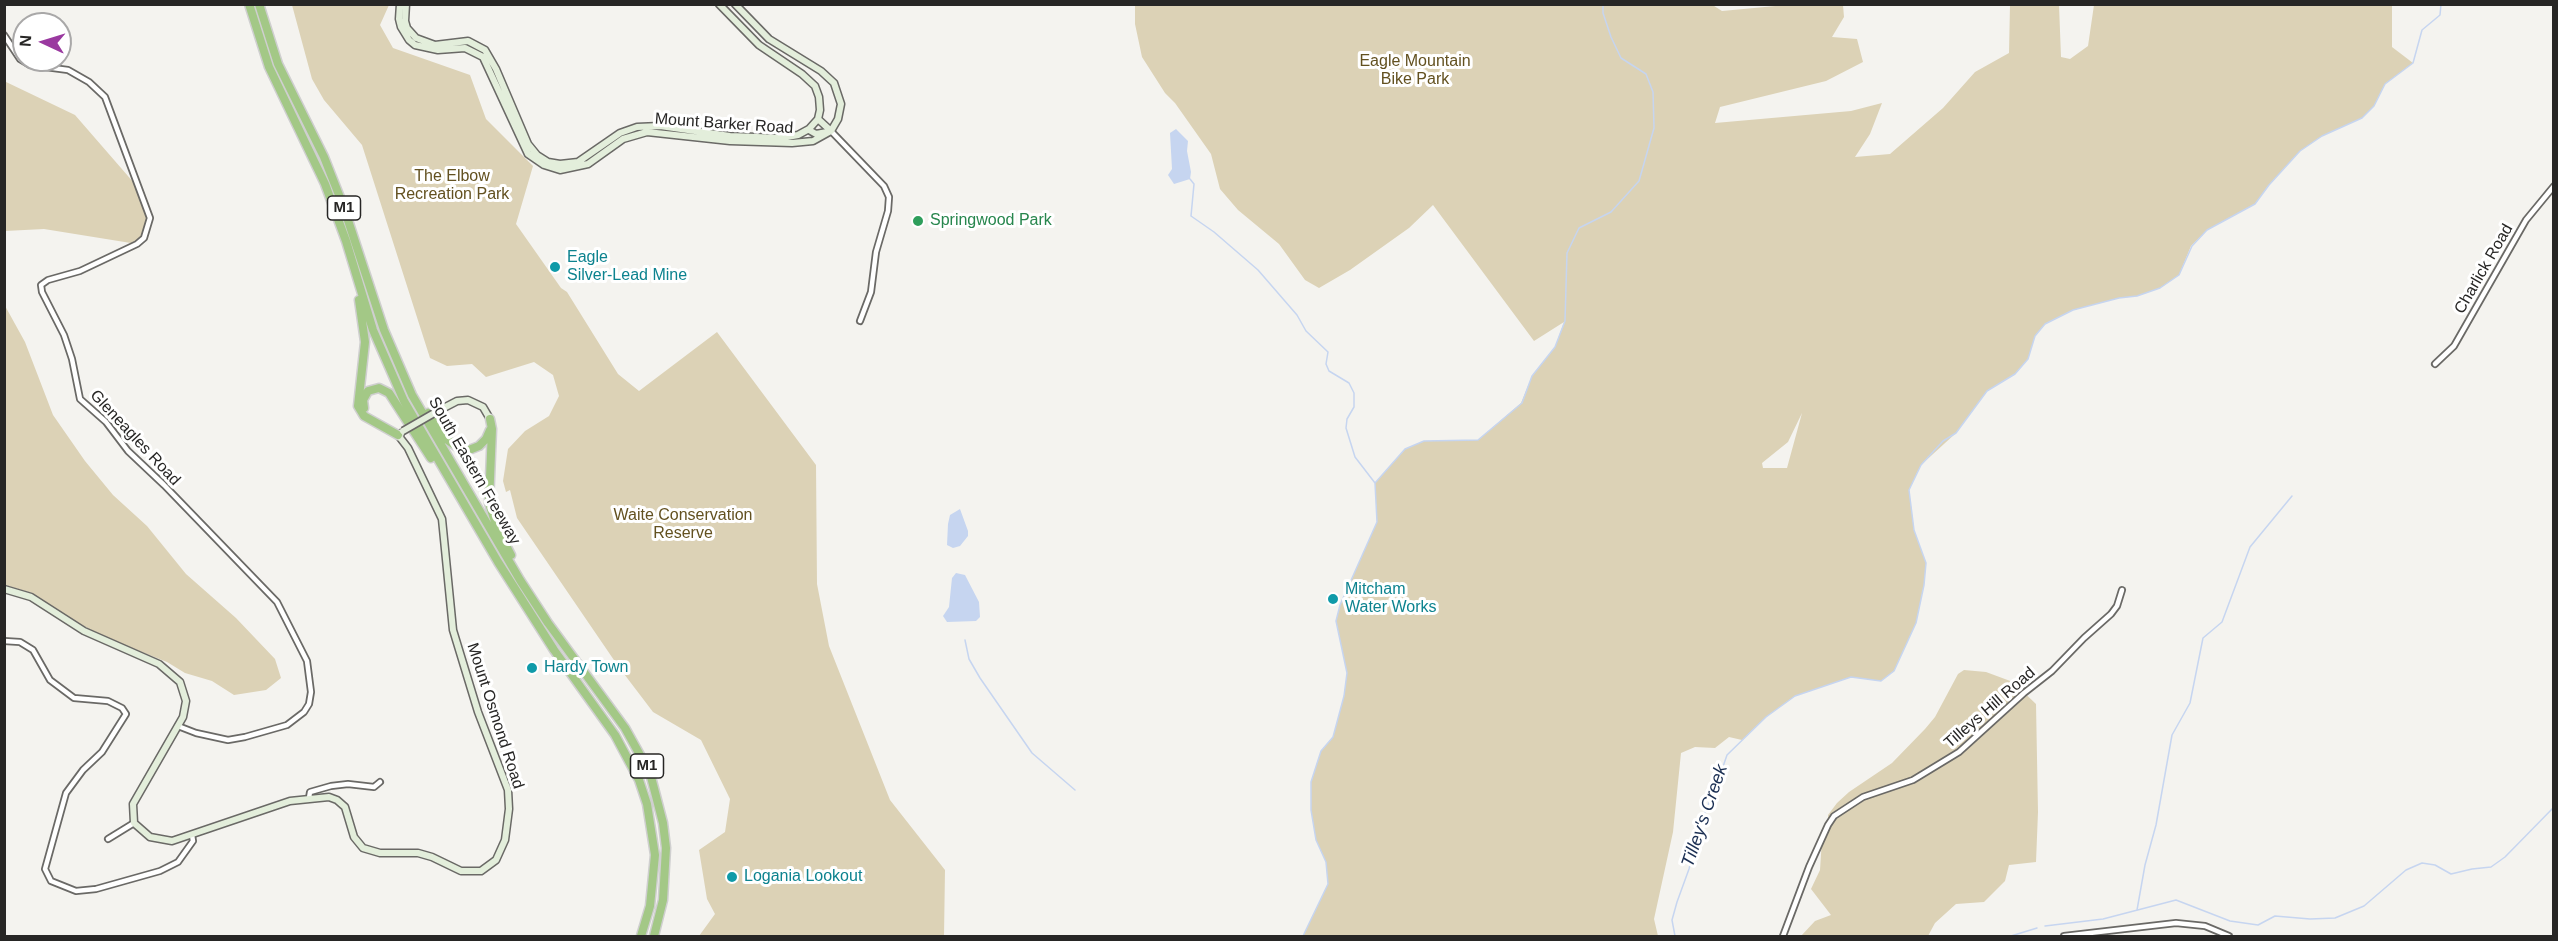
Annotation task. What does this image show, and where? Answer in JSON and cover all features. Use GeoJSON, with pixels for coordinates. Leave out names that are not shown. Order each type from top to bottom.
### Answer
{"type":"FeatureCollection","features":[{"type":"Feature","properties":{"kind":"highway"},"geometry":{"type":"LineString","coordinates":[[243,4],[253,38],[269,67]]}},
{"type":"Feature","properties":{"kind":"highway","name":"South Eastern Freeway"},"geometry":{"type":"LineString","coordinates":[[249,4],[269,67],[304,137],[334,208],[384,356],[404,401],[451,484],[545,636],[615,735],[639,780],[647,804],[655,855],[650,906],[641,936]]}},
{"type":"Feature","properties":{"kind":"highway","name":"South Eastern Freeway"},"geometry":{"type":"LineString","coordinates":[[259,4],[278,64],[316,141],[343,205],[380,319],[412,395],[466,490],[548,623],[625,728],[650,773],[662,814],[666,848],[663,900],[654,936]]}},
{"type":"Feature","properties":{"kind":"highway"},"geometry":{"type":"LineString","coordinates":[[334,208],[364,327],[365,342],[358,406],[364,416],[401,433]]}},
{"type":"Feature","properties":{"kind":"highway"},"geometry":{"type":"LineString","coordinates":[[380,319],[425,408],[452,445],[466,450],[479,446],[488,436],[490,419]]}},
{"type":"Feature","properties":{"kind":"highway"},"geometry":{"type":"LineString","coordinates":[[401,433],[365,410],[363,400],[368,391],[379,388],[389,393],[424,449],[451,484]]}},
{"type":"Feature","properties":{"kind":"highway"},"geometry":{"type":"LineString","coordinates":[[490,419],[492,436],[489,494],[492,515],[500,535],[548,623]]}},
{"type":"Feature","properties":{"kind":"main road","name":"Mount Barker Road"},"geometry":{"type":"LineString","coordinates":[[400,4],[401,27],[415,45],[438,50],[465,48],[483,57],[521,143],[535,161],[551,168],[571,169],[588,164],[623,139],[647,132],[730,141],[792,144],[817,140],[831,131]]}},
{"type":"Feature","properties":{"kind":"main road","name":"Mount Barker Road"},"geometry":{"type":"LineString","coordinates":[[406,4],[407,28],[416,38],[435,45],[468,41],[480,46],[488,53],[528,144],[537,155],[548,162],[560,164],[578,162],[620,133],[646,126],[730,136],[775,138],[795,136],[809,130],[818,119],[820,101],[811,81],[767,52],[719,4]]}},
{"type":"Feature","properties":{"kind":"main road"},"geometry":{"type":"LineString","coordinates":[[735,4],[769,39],[820,71],[834,83],[841,104],[838,119],[831,131],[816,134],[809,130]]}},
{"type":"Feature","properties":{"kind":"main road"},"geometry":{"type":"LineString","coordinates":[[818,119],[831,131]]}},
{"type":"Feature","properties":{"kind":"main road"},"geometry":{"type":"LineString","coordinates":[[401,433],[457,401],[468,400],[483,406],[490,419]]}},
{"type":"Feature","properties":{"kind":"main road","name":"Mount Osmond Road"},"geometry":{"type":"LineString","coordinates":[[135,823],[150,837],[172,841],[290,801],[329,797],[340,803],[346,810],[354,837],[363,848],[380,853],[425,854],[461,871],[481,871],[491,866],[498,857],[505,840],[508,790],[478,712],[453,630],[442,519],[401,433]]}},
{"type":"Feature","properties":{"kind":"main road"},"geometry":{"type":"LineString","coordinates":[[4,589],[31,597],[84,631],[167,669],[180,682],[185,694],[185,708],[178,726],[137,794],[132,812],[135,823]]}},
{"type":"Feature","properties":{"kind":"street","name":"Gleneagles Road"},"geometry":{"type":"LineString","coordinates":[[4,35],[20,59],[30,65],[68,70],[89,82],[105,97],[150,218],[144,238],[137,244],[80,271],[48,280],[41,285],[42,292],[64,335],[72,359],[80,399],[106,422],[128,451],[277,602],[307,661],[311,692],[309,704],[304,712],[287,725],[228,740],[196,733],[178,726]]}},
{"type":"Feature","properties":{"kind":"street"},"geometry":{"type":"LineString","coordinates":[[831,131],[884,186],[889,197],[888,211],[876,252],[871,292],[860,321]]}},
{"type":"Feature","properties":{"kind":"street","name":"Charlick Road"},"geometry":{"type":"LineString","coordinates":[[2435,364],[2454,346],[2526,220],[2553,186]]}},
{"type":"Feature","properties":{"kind":"street","name":"Tilleys Hill Road"},"geometry":{"type":"LineString","coordinates":[[1783,936],[1809,867],[1834,816],[1863,797],[1913,780],[1959,752],[2024,693],[2052,671],[2084,638],[2111,615],[2117,606],[2122,590]]}},
{"type":"Feature","properties":{"kind":"street"},"geometry":{"type":"LineString","coordinates":[[4,641],[20,642],[33,650],[50,680],[74,698],[108,701],[122,708],[126,714],[102,752],[83,770],[66,793],[45,869],[51,881],[76,891],[96,889],[160,871],[178,862],[193,840],[192,835]]}},
{"type":"Feature","properties":{"kind":"street"},"geometry":{"type":"LineString","coordinates":[[309,798],[310,792],[331,786],[348,784],[374,787],[380,782]]}},
{"type":"Feature","properties":{"kind":"street"},"geometry":{"type":"LineString","coordinates":[[108,839],[135,823]]}},
{"type":"Feature","properties":{"kind":"street"},"geometry":{"type":"LineString","coordinates":[[2064,936],[2176,923],[2205,926],[2229,936]]}},
{"type":"Feature","properties":{"kind":"green space","name":"Eagle Mountain Bike Park"},"geometry":{"type":"Polygon","coordinates":[[[1711,4],[1722,11],[1786,5],[1843,5],[1844,17],[1832,37],[1857,39],[1863,62],[1826,81],[1720,107],[1715,123],[1851,111],[1882,103],[1870,134],[1855,157],[1890,154],[1943,108],[1975,72],[2009,53],[2010,5],[2059,5],[2061,57],[2070,59],[2088,46],[2094,5],[2392,5],[2392,47],[2413,63],[2385,84],[2374,106],[2362,118],[2322,136],[2300,151],[2255,204],[2207,230],[2191,246],[2179,275],[2160,288],[2137,296],[2119,298],[2073,310],[2045,324],[2035,336],[2028,359],[2015,374],[1987,391],[1956,433],[1921,465],[1909,490],[1914,530],[1926,563],[1924,585],[1916,623],[1894,671],[1881,681],[1851,677],[1795,696],[1766,717],[1742,740],[1729,737],[1715,748],[1695,747],[1681,753],[1673,832],[1654,919],[1658,936],[1303,936],[1328,884],[1326,862],[1316,840],[1311,810],[1311,782],[1321,751],[1333,737],[1344,696],[1347,673],[1336,621],[1340,605],[1377,522],[1375,483],[1405,449],[1424,441],[1478,440],[1521,403],[1532,376],[1555,347],[1564,322],[1534,341],[1433,205],[1409,228],[1350,270],[1319,288],[1305,280],[1279,244],[1238,210],[1220,189],[1211,154],[1175,103],[1165,93],[1142,57],[1135,24],[1135,5],[1711,4]],[[1802,413],[1788,442],[1762,463],[1763,468],[1787,468],[1802,413]]]}},
{"type":"Feature","properties":{"kind":"green space","name":"Waite Conservation Reserve"},"geometry":{"type":"Polygon","coordinates":[[[292,5],[389,5],[380,25],[393,48],[470,75],[486,119],[533,166],[516,224],[561,288],[567,292],[618,374],[639,391],[717,332],[816,465],[817,584],[829,646],[890,800],[945,870],[944,936],[699,936],[715,914],[707,899],[699,850],[725,832],[730,799],[701,740],[653,712],[618,666],[517,518],[510,490],[506,492],[503,481],[508,449],[525,431],[549,416],[559,396],[553,375],[534,362],[486,377],[472,364],[447,366],[430,358],[362,145],[324,100],[312,79],[292,5]]]}},
{"type":"Feature","properties":{"kind":"green space"},"geometry":{"type":"Polygon","coordinates":[[[4,81],[75,115],[141,191],[148,208],[148,228],[137,244],[44,229],[5,231],[4,81]]]}},
{"type":"Feature","properties":{"kind":"green space"},"geometry":{"type":"Polygon","coordinates":[[[4,304],[25,342],[53,415],[85,461],[113,495],[147,526],[186,574],[236,618],[275,659],[281,678],[266,690],[234,695],[212,681],[185,673],[167,662],[104,637],[64,615],[32,593],[5,585],[4,304]]]}},
{"type":"Feature","properties":{"kind":"green space"},"geometry":{"type":"Polygon","coordinates":[[[1964,670],[1986,672],[2013,682],[2036,704],[2038,812],[2036,862],[2009,865],[2005,881],[1984,902],[1956,904],[1935,923],[1928,936],[1801,936],[1815,921],[1831,915],[1811,889],[1820,870],[1822,839],[1828,825],[1828,815],[1849,792],[1892,763],[1925,729],[1935,717],[1958,674],[1964,670]]]}},
{"type":"Feature","properties":{"kind":"water"},"geometry":{"type":"Polygon","coordinates":[[[1176,129],[1188,141],[1187,151],[1191,172],[1190,179],[1174,184],[1168,175],[1172,169],[1170,133],[1176,129]]]}},
{"type":"Feature","properties":{"kind":"water"},"geometry":{"type":"Polygon","coordinates":[[[960,509],[968,536],[960,546],[953,548],[947,545],[948,524],[950,515],[960,509]]]}},
{"type":"Feature","properties":{"kind":"water"},"geometry":{"type":"Polygon","coordinates":[[[956,573],[965,575],[979,602],[980,617],[976,621],[947,622],[943,616],[949,607],[952,578],[956,573]]]}},
{"type":"Feature","properties":{"kind":"waterway"},"geometry":{"type":"LineString","coordinates":[[1375,483],[1405,449],[1424,441],[1478,440],[1522,403],[1532,376],[1555,347],[1565,321],[1567,253],[1579,228],[1611,212],[1639,181],[1654,128],[1653,92],[1646,74],[1621,58],[1611,37],[1603,13],[1603,4]]}},
{"type":"Feature","properties":{"kind":"waterway","name":"Tilley's Creek"},"geometry":{"type":"LineString","coordinates":[[1675,936],[1672,920],[1677,902],[1689,869],[1700,824],[1727,755],[1766,717],[1795,696],[1851,677],[1881,681],[1894,671],[1916,623],[1924,585],[1926,563],[1914,530],[1909,490],[1921,465],[1943,441],[1956,433],[1987,391],[2015,374],[2028,359],[2035,336],[2045,324],[2073,310],[2119,298],[2137,296],[2160,288],[2179,275],[2192,246],[2207,230],[2255,204],[2300,151],[2322,136],[2362,118],[2374,106],[2385,84],[2413,63],[2422,30],[2440,15],[2441,4]]}},
{"type":"Feature","properties":{"kind":"waterway"},"geometry":{"type":"LineString","coordinates":[[1190,179],[1194,184],[1191,216],[1214,232],[1258,270],[1297,315],[1306,331],[1328,352],[1326,364],[1329,371],[1349,383],[1354,393],[1354,407],[1347,419],[1346,428],[1355,457],[1375,483],[1377,522],[1340,605],[1336,621],[1347,673],[1344,696],[1333,737],[1321,751],[1311,782],[1311,810],[1316,840],[1326,862],[1328,884],[1303,936]]}},
{"type":"Feature","properties":{"kind":"waterway"},"geometry":{"type":"LineString","coordinates":[[2137,910],[2145,865],[2156,825],[2172,735],[2190,703],[2203,638],[2222,622],[2250,547],[2292,496]]}},
{"type":"Feature","properties":{"kind":"waterway"},"geometry":{"type":"LineString","coordinates":[[965,640],[969,659],[980,678],[1032,753],[1075,790]]}},
{"type":"Feature","properties":{"kind":"waterway"},"geometry":{"type":"LineString","coordinates":[[2045,926],[2103,919],[2176,900],[2230,921],[2258,925],[2275,916],[2310,919],[2335,918],[2364,906],[2406,870],[2422,863],[2435,865],[2451,874],[2491,867],[2505,857],[2554,807]]}},
{"type":"Feature","properties":{"kind":"waterway"},"geometry":{"type":"LineString","coordinates":[[2011,936],[2037,928]]}},
{"type":"Feature","properties":{"kind":"place","name":"Springwood Park"},"geometry":{"type":"Point","coordinates":[918,221]}},
{"type":"Feature","properties":{"kind":"place","name":"Eagle Silver-Lead Mine"},"geometry":{"type":"Point","coordinates":[555,267]}},
{"type":"Feature","properties":{"kind":"place","name":"Mitcham Water Works"},"geometry":{"type":"Point","coordinates":[1333,599]}},
{"type":"Feature","properties":{"kind":"place","name":"Hardy Town"},"geometry":{"type":"Point","coordinates":[532,668]}},
{"type":"Feature","properties":{"kind":"place","name":"Logania Lookout"},"geometry":{"type":"Point","coordinates":[732,877]}},
{"type":"Feature","properties":{"kind":"park label","name":"The Elbow Recreation Park"},"geometry":{"type":"Point","coordinates":[452,186]}}]}
